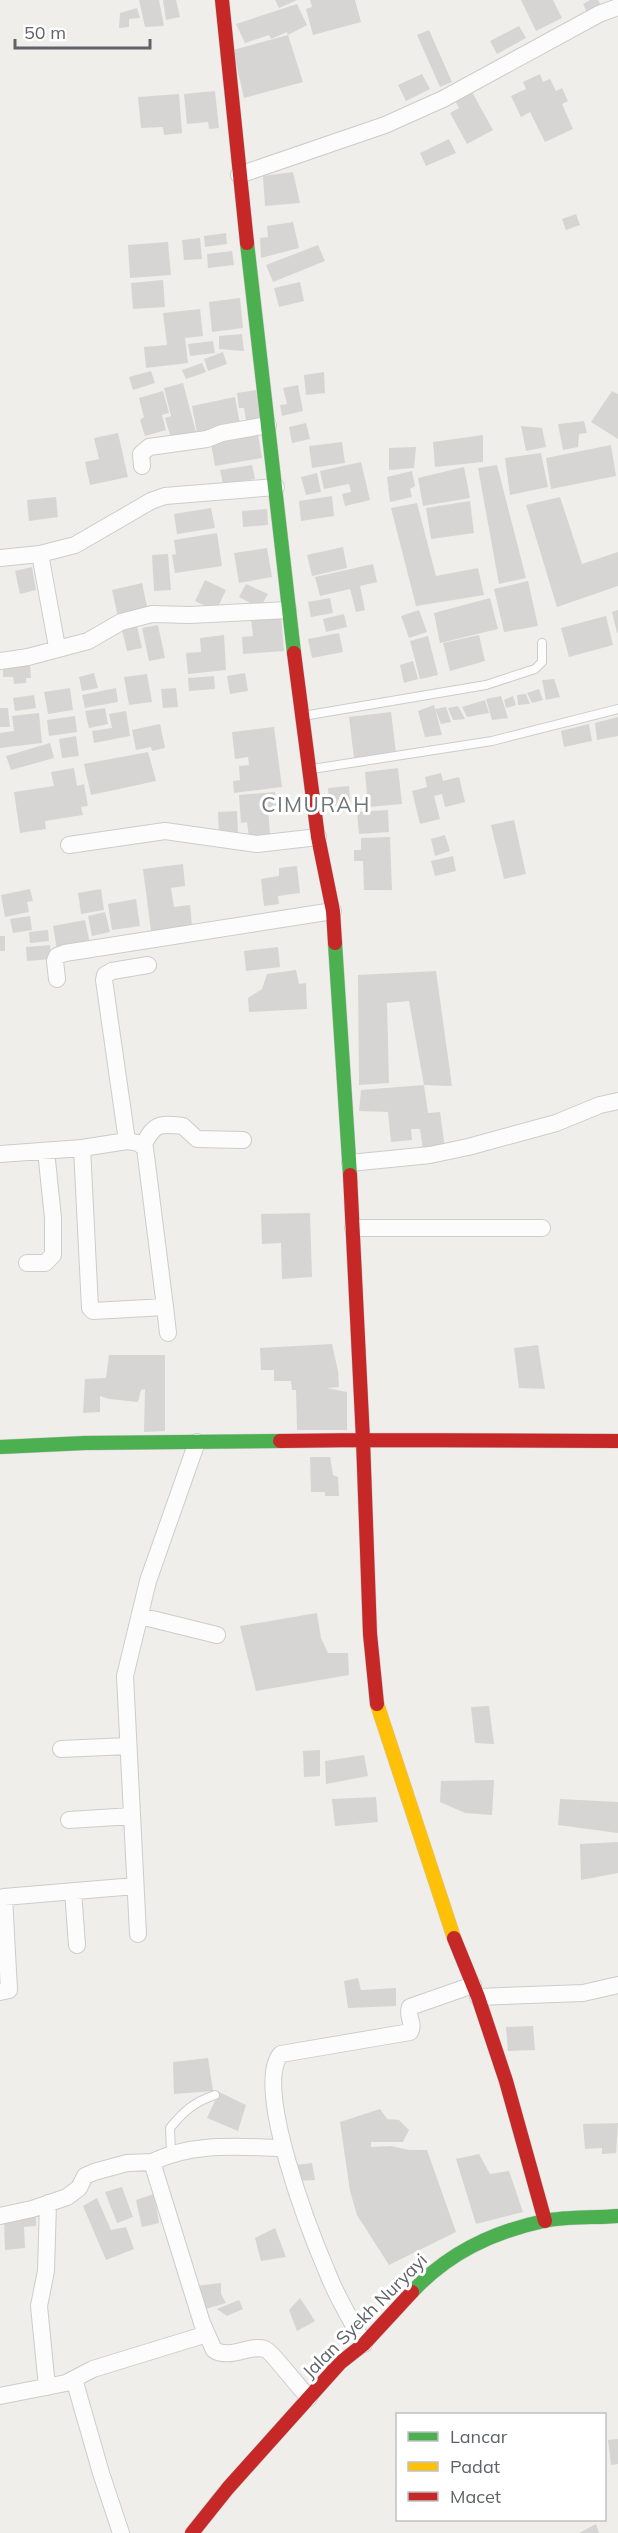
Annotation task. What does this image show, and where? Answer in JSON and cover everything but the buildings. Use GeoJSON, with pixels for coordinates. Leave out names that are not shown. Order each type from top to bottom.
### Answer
{"type":"FeatureCollection","features":[{"type":"Feature","properties":{"kind":"street"},"geometry":{"type":"LineString","coordinates":[[222,0],[239,175],[276,487],[288,610],[318,837],[333,911],[350,1163],[370,1634],[378,1709],[459,1953],[476,1991],[506,2081],[545,2221]]}},
{"type":"Feature","properties":{"kind":"street"},"geometry":{"type":"LineString","coordinates":[[239,175],[414,112],[443,99],[599,14],[618,7]]}},
{"type":"Feature","properties":{"kind":"street"},"geometry":{"type":"LineString","coordinates":[[142,466],[141,454],[149,447],[207,439],[268,425]]}},
{"type":"Feature","properties":{"kind":"street"},"geometry":{"type":"LineString","coordinates":[[0,558],[40,554],[75,546],[151,501],[165,496],[276,487]]}},
{"type":"Feature","properties":{"kind":"street"},"geometry":{"type":"LineString","coordinates":[[40,554],[57,647]]}},
{"type":"Feature","properties":{"kind":"street"},"geometry":{"type":"LineString","coordinates":[[0,661],[28,657],[88,640],[121,622],[152,614],[190,615],[288,610]]}},
{"type":"Feature","properties":{"kind":"street"},"geometry":{"type":"LineString","coordinates":[[69,845],[165,831],[256,844],[318,837]]}},
{"type":"Feature","properties":{"kind":"street"},"geometry":{"type":"LineString","coordinates":[[57,979],[55,960],[57,956],[65,953],[333,911]]}},
{"type":"Feature","properties":{"kind":"street"},"geometry":{"type":"LineString","coordinates":[[148,965],[112,971],[105,975],[104,980],[135,1143],[146,1151],[168,1333]]}},
{"type":"Feature","properties":{"kind":"street"},"geometry":{"type":"LineString","coordinates":[[350,1163],[430,1155],[468,1147],[556,1123],[600,1105],[618,1101]]}},
{"type":"Feature","properties":{"kind":"street"},"geometry":{"type":"LineString","coordinates":[[0,1154],[135,1143],[158,1126],[183,1126],[197,1139],[243,1140]]}},
{"type":"Feature","properties":{"kind":"street"},"geometry":{"type":"LineString","coordinates":[[82,1149],[90,1308],[93,1311],[121,1311],[165,1307]]}},
{"type":"Feature","properties":{"kind":"street"},"geometry":{"type":"LineString","coordinates":[[27,1263],[45,1263],[53,1256],[53,1218],[46,1151]]}},
{"type":"Feature","properties":{"kind":"street"},"geometry":{"type":"LineString","coordinates":[[353,1228],[542,1228]]}},
{"type":"Feature","properties":{"kind":"street"},"geometry":{"type":"LineString","coordinates":[[0,1447],[363,1440],[618,1441]]}},
{"type":"Feature","properties":{"kind":"street"},"geometry":{"type":"LineString","coordinates":[[138,1934],[125,1676],[148,1581],[197,1442]]}},
{"type":"Feature","properties":{"kind":"street"},"geometry":{"type":"LineString","coordinates":[[140,1616],[217,1635]]}},
{"type":"Feature","properties":{"kind":"street"},"geometry":{"type":"LineString","coordinates":[[61,1749],[128,1746]]}},
{"type":"Feature","properties":{"kind":"street"},"geometry":{"type":"LineString","coordinates":[[69,1820],[132,1816]]}},
{"type":"Feature","properties":{"kind":"street"},"geometry":{"type":"LineString","coordinates":[[0,1992],[9,1990],[4,1898],[135,1886]]}},
{"type":"Feature","properties":{"kind":"street"},"geometry":{"type":"LineString","coordinates":[[73,1891],[76,1945]]}},
{"type":"Feature","properties":{"kind":"street"},"geometry":{"type":"LineString","coordinates":[[364,2344],[328,2276],[296,2192],[277,2122],[273,2075],[275,2060],[281,2054],[410,2032],[412,2024],[408,2010],[410,2007],[476,1991],[583,1993],[618,1985]]}},
{"type":"Feature","properties":{"kind":"street"},"geometry":{"type":"LineString","coordinates":[[0,2216],[48,2203],[73,2193],[85,2176],[127,2163],[152,2162],[184,2150],[227,2147],[284,2148]]}},
{"type":"Feature","properties":{"kind":"street"},"geometry":{"type":"LineString","coordinates":[[152,2162],[207,2334],[217,2352],[229,2353],[258,2348],[271,2352],[293,2382],[309,2398]]}},
{"type":"Feature","properties":{"kind":"street"},"geometry":{"type":"LineString","coordinates":[[47,2387],[39,2306],[46,2271],[48,2203]]}},
{"type":"Feature","properties":{"kind":"street","name":"Jalan Syekh Nuryayi"},"geometry":{"type":"LineString","coordinates":[[192,2533],[228,2488],[340,2363],[364,2344],[432,2270],[465,2248],[511,2230],[545,2221],[618,2216]]}},
{"type":"Feature","properties":{"kind":"street"},"geometry":{"type":"LineString","coordinates":[[0,2396],[74,2379],[93,2369],[207,2334]]}},
{"type":"Feature","properties":{"kind":"street"},"geometry":{"type":"LineString","coordinates":[[74,2379],[121,2533]]}},
{"type":"Feature","properties":{"kind":"lane"},"geometry":{"type":"LineString","coordinates":[[302,716],[486,685],[535,669],[542,662],[542,643]]}},
{"type":"Feature","properties":{"kind":"lane"},"geometry":{"type":"LineString","coordinates":[[309,770],[492,741],[618,709]]}},
{"type":"Feature","properties":{"kind":"lane"},"geometry":{"type":"LineString","coordinates":[[171,2153],[170,2128],[184,2110],[198,2101],[215,2095]]}},
{"type":"Feature","properties":{"kind":"traffic: fast"},"geometry":{"type":"LineString","coordinates":[[247,243],[294,653]]}},
{"type":"Feature","properties":{"kind":"traffic: fast"},"geometry":{"type":"LineString","coordinates":[[335,943],[350,1175]]}},
{"type":"Feature","properties":{"kind":"traffic: fast"},"geometry":{"type":"LineString","coordinates":[[0,1447],[85,1443],[280,1441]]}},
{"type":"Feature","properties":{"kind":"traffic: fast"},"geometry":{"type":"LineString","coordinates":[[412,2292],[440,2266],[456,2255],[506,2231],[553,2219],[618,2216]]}},
{"type":"Feature","properties":{"kind":"traffic: slow"},"geometry":{"type":"LineString","coordinates":[[377,1704],[454,1938]]}},
{"type":"Feature","properties":{"kind":"traffic: jam"},"geometry":{"type":"LineString","coordinates":[[222,0],[247,243]]}},
{"type":"Feature","properties":{"kind":"traffic: jam"},"geometry":{"type":"LineString","coordinates":[[294,653],[318,837],[333,911],[335,943]]}},
{"type":"Feature","properties":{"kind":"traffic: jam"},"geometry":{"type":"LineString","coordinates":[[350,1175],[363,1440],[618,1441]]}},
{"type":"Feature","properties":{"kind":"traffic: jam"},"geometry":{"type":"LineString","coordinates":[[280,1441],[363,1440],[370,1634],[377,1704]]}},
{"type":"Feature","properties":{"kind":"traffic: jam"},"geometry":{"type":"LineString","coordinates":[[454,1938],[478,1997],[506,2081],[545,2221]]}},
{"type":"Feature","properties":{"kind":"traffic: jam"},"geometry":{"type":"LineString","coordinates":[[192,2533],[228,2488],[340,2363],[364,2344],[412,2292]]}},
{"type":"Feature","properties":{"kind":"district","name":"CIMURAH"},"geometry":{"type":"Point","coordinates":[316,805]}}]}
